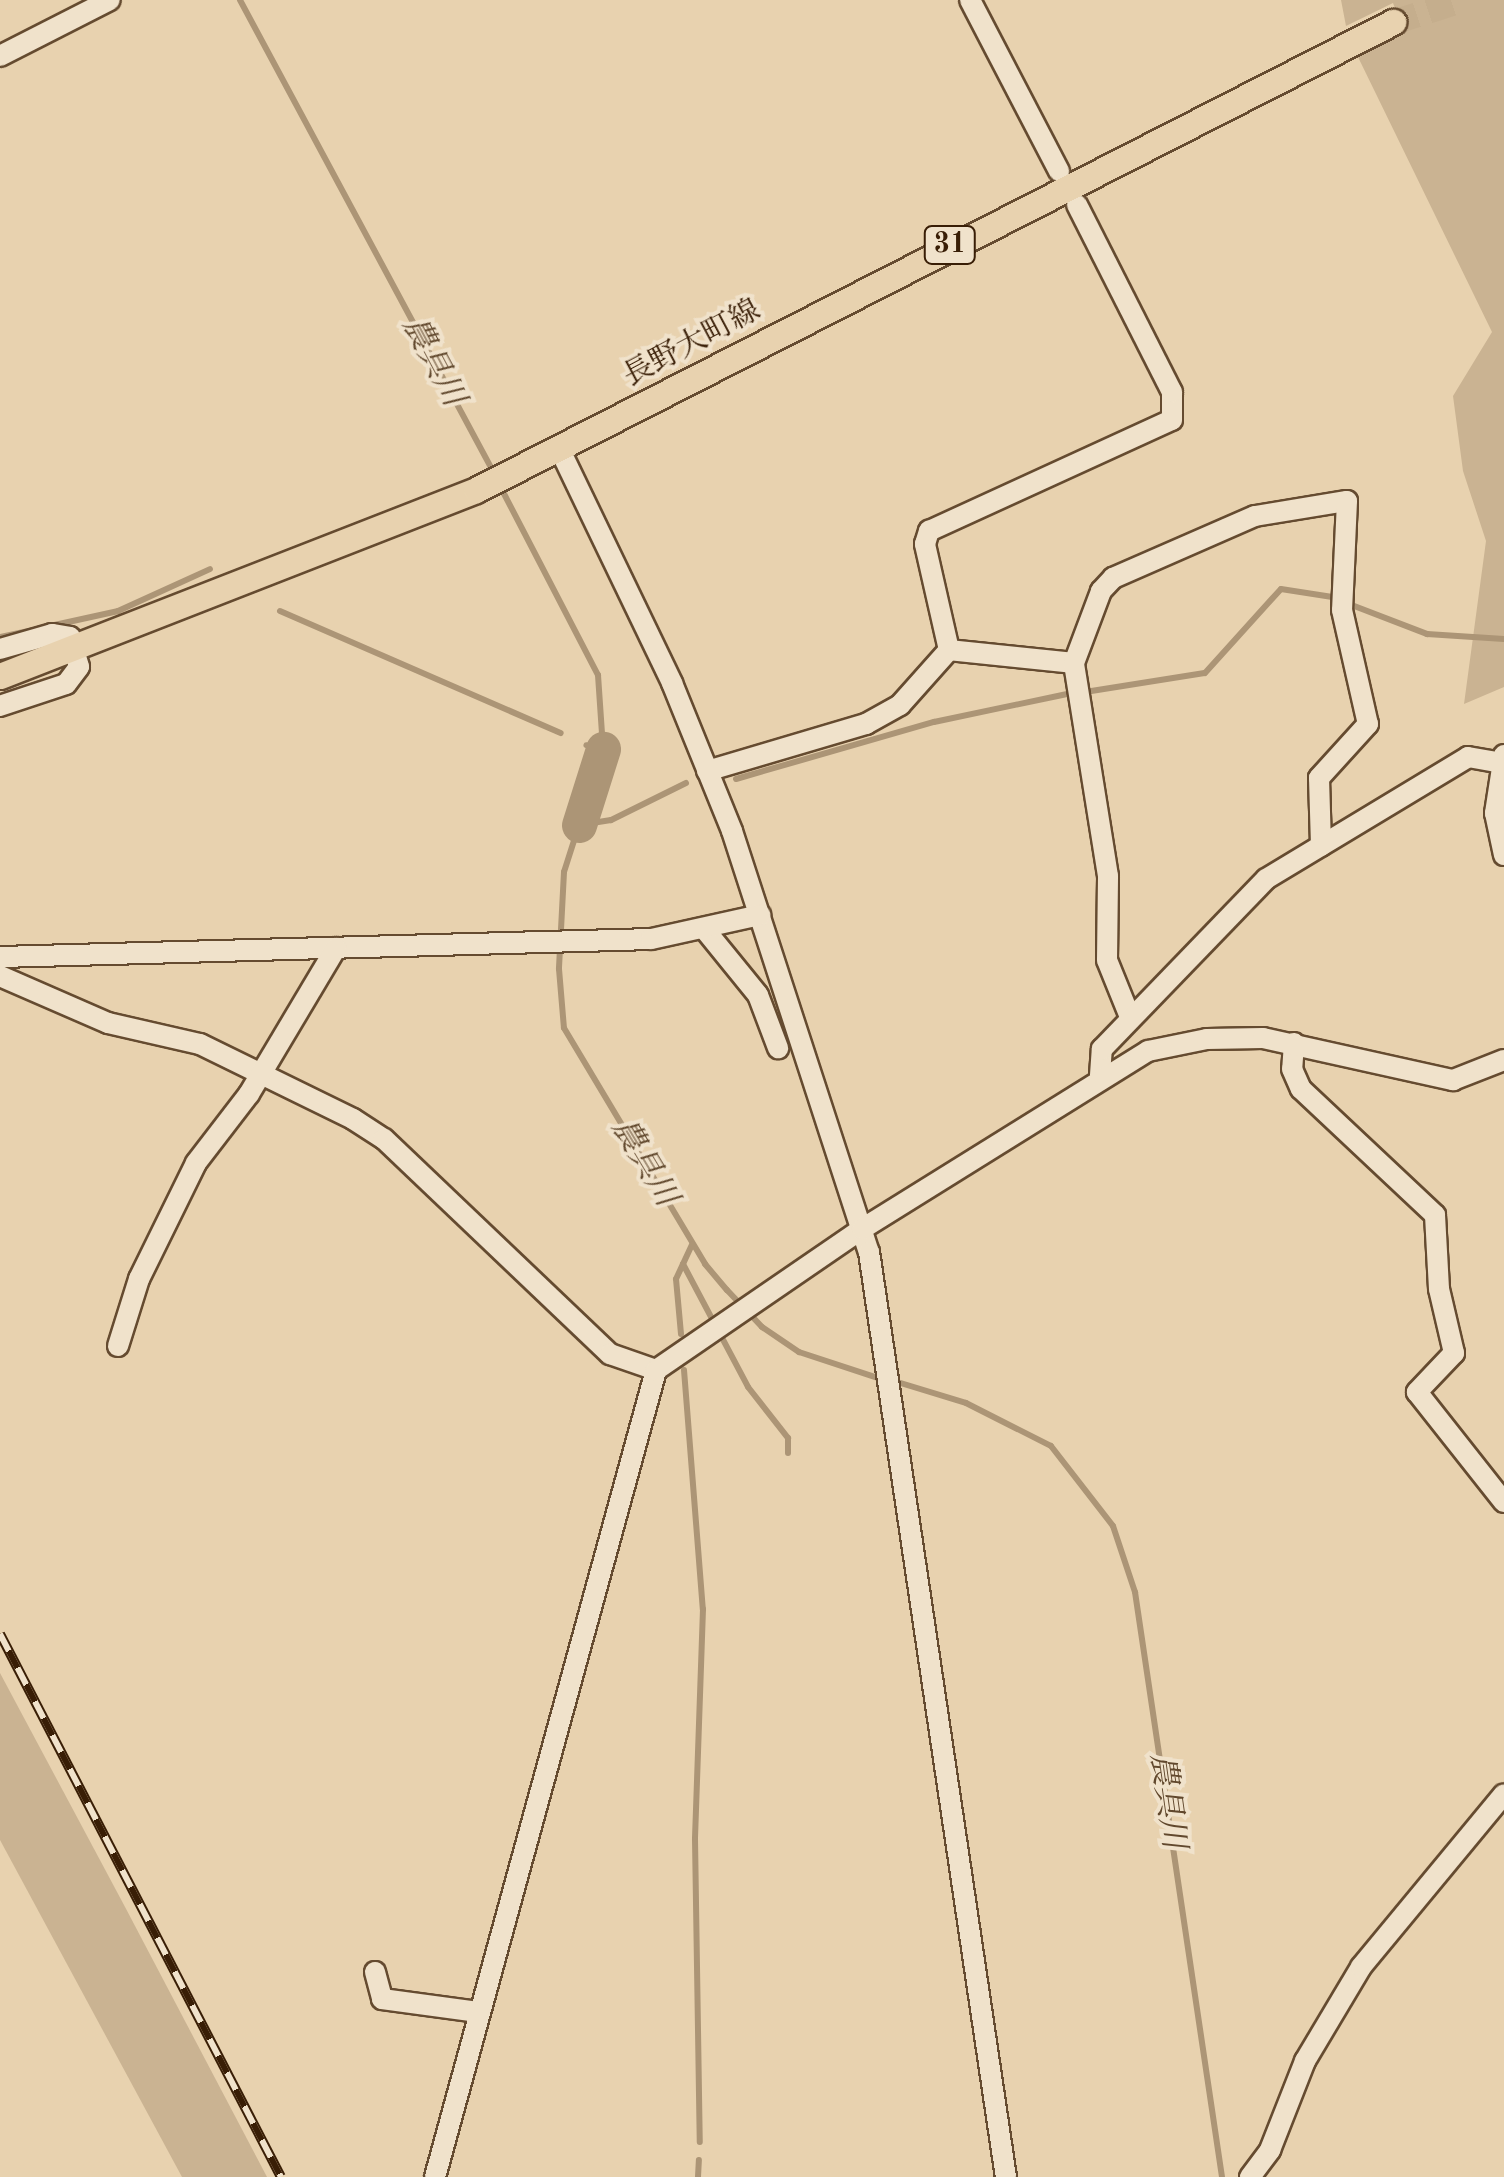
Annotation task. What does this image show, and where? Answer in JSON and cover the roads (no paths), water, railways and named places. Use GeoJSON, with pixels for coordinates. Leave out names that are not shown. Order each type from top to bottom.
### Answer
{"type":"FeatureCollection","features":[{"type":"Feature","properties":{"kind":"main road","name":"長野大町線"},"geometry":{"type":"LineString","coordinates":[[0,676],[77,651],[476,490],[560,450],[1188,122],[1393,22]]}},
{"type":"Feature","properties":{"kind":"street"},"geometry":{"type":"LineString","coordinates":[[0,56],[110,0]]}},
{"type":"Feature","properties":{"kind":"street"},"geometry":{"type":"LineString","coordinates":[[970,0],[1059,171]]}},
{"type":"Feature","properties":{"kind":"street"},"geometry":{"type":"LineString","coordinates":[[949,650],[925,544],[929,531],[1172,420],[1172,392],[1077,205]]}},
{"type":"Feature","properties":{"kind":"street"},"geometry":{"type":"LineString","coordinates":[[560,450],[707,771],[760,916],[862,1229],[888,1359],[1006,2177]]}},
{"type":"Feature","properties":{"kind":"street"},"geometry":{"type":"LineString","coordinates":[[1130,1017],[1108,960],[1108,876],[1074,663],[1101,591],[1114,578],[1255,516],[1347,501],[1342,610],[1368,724],[1319,778],[1321,846]]}},
{"type":"Feature","properties":{"kind":"street"},"geometry":{"type":"LineString","coordinates":[[0,649],[52,634],[70,636],[79,667],[66,684],[0,706]]}},
{"type":"Feature","properties":{"kind":"street"},"geometry":{"type":"LineString","coordinates":[[707,771],[866,724],[900,705],[949,650]]}},
{"type":"Feature","properties":{"kind":"street"},"geometry":{"type":"LineString","coordinates":[[949,650],[1074,663]]}},
{"type":"Feature","properties":{"kind":"street"},"geometry":{"type":"LineString","coordinates":[[1100,1075],[1102,1049],[1266,879],[1468,757],[1503,759],[1494,814],[1504,854]]}},
{"type":"Feature","properties":{"kind":"street"},"geometry":{"type":"LineString","coordinates":[[0,956],[568,941],[706,931],[760,916]]}},
{"type":"Feature","properties":{"kind":"street"},"geometry":{"type":"LineString","coordinates":[[706,931],[758,995],[778,1048]]}},
{"type":"Feature","properties":{"kind":"street"},"geometry":{"type":"LineString","coordinates":[[118,1346],[162,1226],[196,1163],[261,1071],[336,948]]}},
{"type":"Feature","properties":{"kind":"street"},"geometry":{"type":"LineString","coordinates":[[0,976],[108,1023],[200,1044],[261,1071],[384,1138],[610,1354],[656,1370]]}},
{"type":"Feature","properties":{"kind":"street"},"geometry":{"type":"LineString","coordinates":[[435,2177],[656,1370],[862,1229],[1100,1075],[1171,1043],[1235,1036],[1294,1043],[1426,1078],[1479,1074],[1504,1060]]}},
{"type":"Feature","properties":{"kind":"street"},"geometry":{"type":"LineString","coordinates":[[1294,1043],[1292,1068],[1301,1089],[1435,1214],[1438,1289],[1454,1352],[1417,1392],[1504,1502]]}},
{"type":"Feature","properties":{"kind":"street"},"geometry":{"type":"LineString","coordinates":[[1250,2177],[1270,2150],[1304,2061],[1362,1967],[1504,1794]]}},
{"type":"Feature","properties":{"kind":"street"},"geometry":{"type":"LineString","coordinates":[[375,1972],[382,1999],[478,2012]]}},
{"type":"Feature","properties":{"kind":"waterway","name":"農具川"},"geometry":{"type":"LineString","coordinates":[[240,0],[495,475]]}},
{"type":"Feature","properties":{"kind":"waterway","name":"農具川"},"geometry":{"type":"LineString","coordinates":[[500,486],[598,675],[603,749],[586,745]]}},
{"type":"Feature","properties":{"kind":"waterway"},"geometry":{"type":"LineString","coordinates":[[50,626],[118,611],[210,569]]}},
{"type":"Feature","properties":{"kind":"waterway"},"geometry":{"type":"LineString","coordinates":[[1085,692],[1205,673],[1281,589],[1332,597]]}},
{"type":"Feature","properties":{"kind":"waterway"},"geometry":{"type":"LineString","coordinates":[[1349,604],[1427,634],[1504,639]]}},
{"type":"Feature","properties":{"kind":"waterway"},"geometry":{"type":"LineString","coordinates":[[280,611],[561,733]]}},
{"type":"Feature","properties":{"kind":"waterway"},"geometry":{"type":"LineString","coordinates":[[0,637],[33,630]]}},
{"type":"Feature","properties":{"kind":"waterway"},"geometry":{"type":"LineString","coordinates":[[736,779],[934,722],[1067,694]]}},
{"type":"Feature","properties":{"kind":"waterway","name":"農具川"},"geometry":{"type":"LineString","coordinates":[[579,825],[603,749]]}},
{"type":"Feature","properties":{"kind":"waterway","name":"農具川"},"geometry":{"type":"LineString","coordinates":[[686,783],[611,820],[579,825],[564,872],[559,969],[564,1028],[705,1264],[727,1290],[762,1327],[799,1352],[881,1379]]}},
{"type":"Feature","properties":{"kind":"waterway"},"geometry":{"type":"LineString","coordinates":[[681,1334],[676,1279],[692,1245]]}},
{"type":"Feature","properties":{"kind":"waterway"},"geometry":{"type":"LineString","coordinates":[[683,1264],[748,1387],[788,1438],[788,1453]]}},
{"type":"Feature","properties":{"kind":"waterway"},"geometry":{"type":"LineString","coordinates":[[684,1370],[703,1609],[695,1839],[700,2142]]}},
{"type":"Feature","properties":{"kind":"waterway","name":"農具川"},"geometry":{"type":"LineString","coordinates":[[894,1381],[966,1403],[1051,1446],[1113,1526],[1135,1592],[1222,2177]]}},
{"type":"Feature","properties":{"kind":"waterway"},"geometry":{"type":"LineString","coordinates":[[698,2177],[699,2160]]}},
{"type":"Feature","properties":{"kind":"tunnel"},"geometry":{"type":"LineString","coordinates":[[1393,22],[1462,0]]}},
{"type":"Feature","properties":{"kind":"railway"},"geometry":{"type":"LineString","coordinates":[[0,1634],[281,2177]]}}]}
